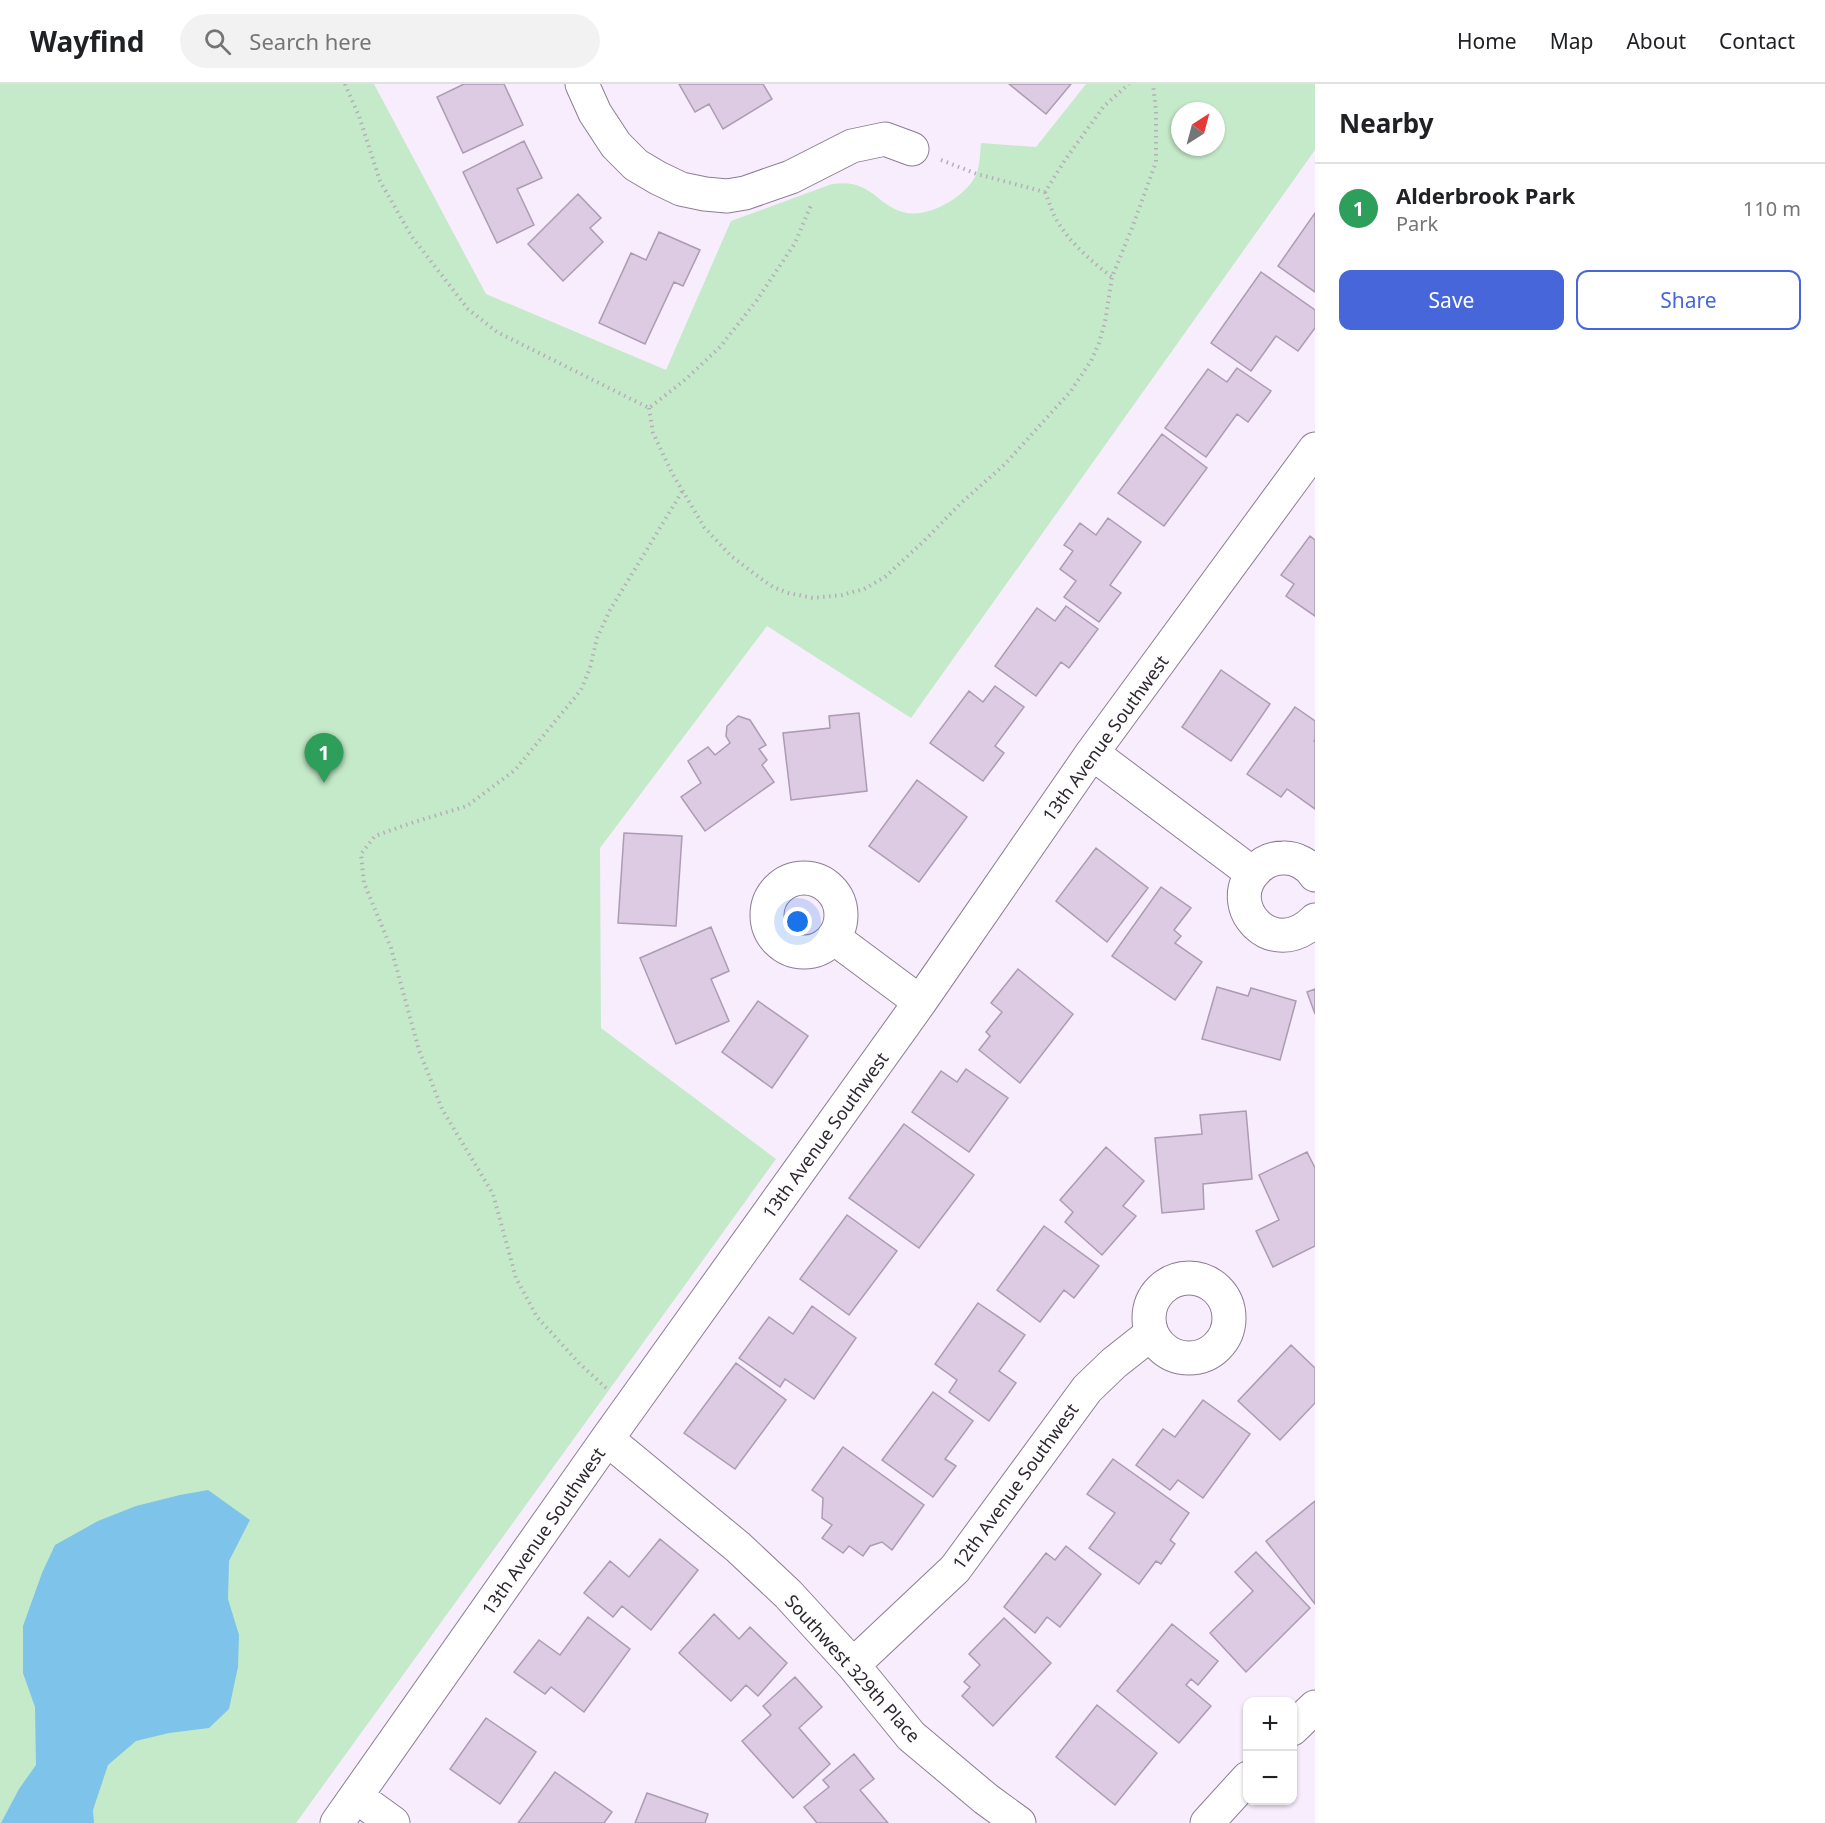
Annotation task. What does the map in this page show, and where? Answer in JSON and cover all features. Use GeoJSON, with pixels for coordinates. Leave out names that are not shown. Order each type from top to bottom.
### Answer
{"type":"FeatureCollection","features":[{"type":"Feature","properties":{"kind":"street"},"geometry":{"type":"LineString","coordinates":[[582,84],[595,113],[616,146],[636,165],[681,189],[705,194],[727,196],[745,194],[791,177],[852,146],[885,139],[912,149]]}},
{"type":"Feature","properties":{"kind":"street","name":"13th Avenue Southwest"},"geometry":{"type":"LineString","coordinates":[[338,1823],[607,1439],[920,1002],[1092,753],[1314,453]]}},
{"type":"Feature","properties":{"kind":"street"},"geometry":{"type":"LineString","coordinates":[[1092,753],[1252,873]]}},
{"type":"Feature","properties":{"kind":"street"},"geometry":{"type":"LineString","coordinates":[[1315,874],[1301,862],[1288,858],[1274,858],[1262,864],[1252,873],[1246,885],[1244,898],[1247,912],[1255,924],[1266,932],[1279,936],[1292,935],[1305,930],[1315,920]]}},
{"type":"Feature","properties":{"kind":"street"},"geometry":{"type":"LineString","coordinates":[[834,938],[920,1002]]}},
{"type":"Feature","properties":{"kind":"street","name":"12th Avenue Southwest"},"geometry":{"type":"LineString","coordinates":[[854,1665],[955,1569],[1087,1389],[1114,1363],[1152,1333]]}},
{"type":"Feature","properties":{"kind":"street","name":"Southwest 329th Place"},"geometry":{"type":"LineString","coordinates":[[607,1439],[738,1547],[788,1594],[854,1665],[911,1736],[1019,1823]]}},
{"type":"Feature","properties":{"kind":"street"},"geometry":{"type":"LineString","coordinates":[[1297,1725],[1315,1707]]}},
{"type":"Feature","properties":{"kind":"street"},"geometry":{"type":"LineString","coordinates":[[1207,1823],[1243,1783]]}},
{"type":"Feature","properties":{"kind":"street"},"geometry":{"type":"LineString","coordinates":[[357,1797],[393,1823]]}},
{"type":"Feature","properties":{"kind":"path"},"geometry":{"type":"LineString","coordinates":[[345,84],[380,181],[412,237],[468,309],[496,332],[649,408]]}},
{"type":"Feature","properties":{"kind":"path"},"geometry":{"type":"LineString","coordinates":[[1045,192],[1104,106],[1129,84]]}},
{"type":"Feature","properties":{"kind":"path"},"geometry":{"type":"LineString","coordinates":[[649,408],[653,433],[672,473],[704,527],[731,556],[773,587],[788,593],[813,598],[842,595],[864,588],[885,577],[1005,464],[1070,393],[1091,361],[1105,322],[1112,277],[1156,162],[1156,111],[1153,84]]}},
{"type":"Feature","properties":{"kind":"path"},"geometry":{"type":"LineString","coordinates":[[912,149],[977,174],[1045,192]]}},
{"type":"Feature","properties":{"kind":"path"},"geometry":{"type":"LineString","coordinates":[[1045,192],[1055,218],[1066,233],[1091,262],[1112,277]]}},
{"type":"Feature","properties":{"kind":"path"},"geometry":{"type":"LineString","coordinates":[[649,408],[686,379],[720,346],[757,300],[795,243],[814,200]]}},
{"type":"Feature","properties":{"kind":"path"},"geometry":{"type":"LineString","coordinates":[[629,1408],[579,1364],[537,1317],[516,1278],[493,1194],[442,1109],[419,1050],[391,948],[364,883],[361,854],[375,836],[467,806],[515,770],[581,690],[590,668],[597,638],[610,610],[683,490]]}},
{"type":"Feature","properties":{"kind":"green space"},"geometry":{"type":"Polygon","coordinates":[[[0,84],[374,84],[486,294],[666,370],[731,221],[832,184],[846,183],[866,189],[888,205],[907,213],[926,212],[937,208],[956,197],[971,183],[978,168],[981,143],[1036,147],[1086,84],[1315,84],[1315,150],[911,718],[767,626],[600,848],[601,1028],[776,1159],[296,1823],[0,1823],[0,84]]]}},
{"type":"Feature","properties":{"kind":"water"},"geometry":{"type":"Polygon","coordinates":[[[208,1490],[250,1520],[229,1561],[228,1599],[239,1635],[238,1667],[229,1709],[209,1728],[169,1733],[136,1741],[108,1765],[93,1810],[94,1823],[1,1823],[19,1789],[36,1765],[35,1707],[23,1673],[23,1626],[42,1573],[55,1545],[98,1521],[136,1506],[208,1490]]]}},
{"type":"Feature","properties":{"kind":"building"},"geometry":{"type":"Polygon","coordinates":[[[464,84],[504,84],[523,125],[463,153],[437,97],[464,84]]]}},
{"type":"Feature","properties":{"kind":"building"},"geometry":{"type":"Polygon","coordinates":[[[679,84],[763,84],[772,99],[723,129],[709,104],[695,112],[679,84]]]}},
{"type":"Feature","properties":{"kind":"building"},"geometry":{"type":"Polygon","coordinates":[[[1009,84],[1071,84],[1046,114],[1009,84]]]}},
{"type":"Feature","properties":{"kind":"building"},"geometry":{"type":"Polygon","coordinates":[[[524,141],[542,178],[517,189],[534,225],[497,243],[463,172],[524,141]]]}},
{"type":"Feature","properties":{"kind":"building"},"geometry":{"type":"Polygon","coordinates":[[[578,194],[601,218],[590,228],[603,242],[563,281],[528,244],[578,194]]]}},
{"type":"Feature","properties":{"kind":"building"},"geometry":{"type":"Polygon","coordinates":[[[1315,213],[1315,292],[1278,266],[1315,213]]]}},
{"type":"Feature","properties":{"kind":"building"},"geometry":{"type":"Polygon","coordinates":[[[659,232],[700,250],[683,286],[674,282],[645,344],[599,323],[631,253],[646,260],[659,232]]]}},
{"type":"Feature","properties":{"kind":"building"},"geometry":{"type":"Polygon","coordinates":[[[1261,272],[1315,310],[1315,328],[1298,351],[1276,336],[1251,371],[1211,343],[1261,272]]]}},
{"type":"Feature","properties":{"kind":"building"},"geometry":{"type":"Polygon","coordinates":[[[1237,368],[1271,391],[1248,422],[1237,414],[1206,457],[1165,428],[1208,369],[1227,382],[1237,368]]]}},
{"type":"Feature","properties":{"kind":"building"},"geometry":{"type":"Polygon","coordinates":[[[1162,434],[1207,468],[1164,526],[1118,493],[1162,434]]]}},
{"type":"Feature","properties":{"kind":"building"},"geometry":{"type":"Polygon","coordinates":[[[1108,518],[1141,542],[1110,585],[1121,593],[1099,622],[1064,597],[1076,581],[1060,569],[1073,551],[1064,545],[1080,523],[1096,535],[1108,518]]]}},
{"type":"Feature","properties":{"kind":"building"},"geometry":{"type":"Polygon","coordinates":[[[1310,536],[1315,540],[1315,616],[1286,596],[1294,584],[1281,575],[1310,536]]]}},
{"type":"Feature","properties":{"kind":"building"},"geometry":{"type":"Polygon","coordinates":[[[1066,606],[1098,629],[1069,668],[1061,662],[1036,696],[995,666],[1037,608],[1055,621],[1066,606]]]}},
{"type":"Feature","properties":{"kind":"building"},"geometry":{"type":"Polygon","coordinates":[[[1221,670],[1270,704],[1231,761],[1182,727],[1221,670]]]}},
{"type":"Feature","properties":{"kind":"building"},"geometry":{"type":"Polygon","coordinates":[[[995,686],[1024,707],[995,746],[1004,753],[983,781],[930,743],[969,691],[983,702],[995,686]]]}},
{"type":"Feature","properties":{"kind":"building"},"geometry":{"type":"Polygon","coordinates":[[[1295,707],[1315,721],[1315,809],[1287,789],[1281,797],[1247,774],[1295,707]]]}},
{"type":"Feature","properties":{"kind":"building"},"geometry":{"type":"Polygon","coordinates":[[[859,713],[867,791],[791,800],[783,733],[830,728],[829,716],[859,713]]]}},
{"type":"Feature","properties":{"kind":"building"},"geometry":{"type":"Polygon","coordinates":[[[738,716],[750,720],[766,745],[759,749],[767,760],[762,765],[774,782],[705,831],[681,797],[701,783],[688,761],[708,747],[715,755],[730,743],[726,736],[727,726],[738,716]]]}},
{"type":"Feature","properties":{"kind":"building"},"geometry":{"type":"Polygon","coordinates":[[[917,780],[967,817],[919,882],[869,846],[917,780]]]}},
{"type":"Feature","properties":{"kind":"building"},"geometry":{"type":"Polygon","coordinates":[[[624,833],[682,836],[676,926],[618,923],[624,833]]]}},
{"type":"Feature","properties":{"kind":"building"},"geometry":{"type":"Polygon","coordinates":[[[1096,848],[1148,888],[1107,942],[1056,901],[1096,848]]]}},
{"type":"Feature","properties":{"kind":"building"},"geometry":{"type":"Polygon","coordinates":[[[1161,887],[1191,908],[1174,930],[1181,936],[1175,943],[1202,962],[1175,1000],[1112,956],[1161,887]]]}},
{"type":"Feature","properties":{"kind":"building"},"geometry":{"type":"Polygon","coordinates":[[[711,927],[729,971],[711,979],[729,1021],[676,1044],[640,958],[711,927]]]}},
{"type":"Feature","properties":{"kind":"building"},"geometry":{"type":"Polygon","coordinates":[[[1018,969],[1073,1014],[1020,1083],[979,1050],[990,1036],[986,1032],[1002,1012],[991,1003],[1018,969]]]}},
{"type":"Feature","properties":{"kind":"building"},"geometry":{"type":"Polygon","coordinates":[[[1217,987],[1248,996],[1251,988],[1296,1001],[1280,1060],[1202,1039],[1217,987]]]}},
{"type":"Feature","properties":{"kind":"building"},"geometry":{"type":"Polygon","coordinates":[[[1315,989],[1315,1014],[1307,992],[1315,989]]]}},
{"type":"Feature","properties":{"kind":"building"},"geometry":{"type":"Polygon","coordinates":[[[758,1001],[808,1036],[772,1088],[722,1052],[758,1001]]]}},
{"type":"Feature","properties":{"kind":"building"},"geometry":{"type":"Polygon","coordinates":[[[966,1069],[1008,1098],[969,1152],[912,1112],[941,1071],[957,1082],[966,1069]]]}},
{"type":"Feature","properties":{"kind":"building"},"geometry":{"type":"Polygon","coordinates":[[[1246,1111],[1252,1179],[1203,1184],[1204,1209],[1162,1213],[1155,1138],[1202,1134],[1200,1115],[1246,1111]]]}},
{"type":"Feature","properties":{"kind":"building"},"geometry":{"type":"Polygon","coordinates":[[[904,1124],[974,1175],[919,1248],[849,1198],[904,1124]]]}},
{"type":"Feature","properties":{"kind":"building"},"geometry":{"type":"Polygon","coordinates":[[[1106,1147],[1144,1181],[1123,1206],[1136,1216],[1102,1255],[1065,1222],[1073,1212],[1060,1200],[1106,1147]]]}},
{"type":"Feature","properties":{"kind":"building"},"geometry":{"type":"Polygon","coordinates":[[[1307,1152],[1315,1168],[1315,1246],[1273,1267],[1256,1231],[1279,1220],[1259,1175],[1307,1152]]]}},
{"type":"Feature","properties":{"kind":"building"},"geometry":{"type":"Polygon","coordinates":[[[847,1215],[897,1251],[849,1315],[800,1279],[847,1215]]]}},
{"type":"Feature","properties":{"kind":"building"},"geometry":{"type":"Polygon","coordinates":[[[1044,1226],[1099,1266],[1074,1298],[1064,1290],[1040,1322],[997,1290],[1044,1226]]]}},
{"type":"Feature","properties":{"kind":"building"},"geometry":{"type":"Polygon","coordinates":[[[978,1303],[1025,1335],[999,1371],[1016,1383],[989,1421],[949,1392],[957,1380],[935,1364],[978,1303]]]}},
{"type":"Feature","properties":{"kind":"building"},"geometry":{"type":"Polygon","coordinates":[[[812,1306],[856,1338],[814,1399],[785,1379],[780,1387],[739,1358],[769,1317],[793,1334],[812,1306]]]}},
{"type":"Feature","properties":{"kind":"building"},"geometry":{"type":"Polygon","coordinates":[[[1291,1345],[1315,1368],[1315,1403],[1280,1440],[1238,1401],[1291,1345]]]}},
{"type":"Feature","properties":{"kind":"building"},"geometry":{"type":"Polygon","coordinates":[[[736,1363],[786,1400],[735,1469],[684,1433],[736,1363]]]}},
{"type":"Feature","properties":{"kind":"building"},"geometry":{"type":"Polygon","coordinates":[[[933,1392],[973,1421],[945,1459],[956,1466],[933,1497],[882,1460],[933,1392]]]}},
{"type":"Feature","properties":{"kind":"building"},"geometry":{"type":"Polygon","coordinates":[[[1203,1400],[1250,1434],[1203,1498],[1178,1480],[1170,1490],[1136,1465],[1163,1429],[1175,1437],[1203,1400]]]}},
{"type":"Feature","properties":{"kind":"building"},"geometry":{"type":"Polygon","coordinates":[[[843,1447],[924,1505],[892,1550],[882,1542],[870,1546],[863,1556],[849,1546],[843,1553],[822,1538],[832,1525],[822,1518],[823,1498],[812,1490],[843,1447]]]}},
{"type":"Feature","properties":{"kind":"building"},"geometry":{"type":"Polygon","coordinates":[[[1113,1459],[1189,1513],[1170,1540],[1175,1544],[1161,1564],[1156,1561],[1139,1584],[1089,1548],[1115,1513],[1087,1494],[1113,1459]]]}},
{"type":"Feature","properties":{"kind":"building"},"geometry":{"type":"Polygon","coordinates":[[[1315,1501],[1315,1604],[1266,1541],[1315,1501]]]}},
{"type":"Feature","properties":{"kind":"building"},"geometry":{"type":"Polygon","coordinates":[[[660,1539],[698,1570],[651,1630],[622,1606],[613,1617],[584,1593],[610,1561],[629,1577],[660,1539]]]}},
{"type":"Feature","properties":{"kind":"building"},"geometry":{"type":"Polygon","coordinates":[[[1066,1546],[1101,1574],[1060,1627],[1047,1617],[1035,1633],[1004,1607],[1046,1553],[1055,1560],[1066,1546]]]}},
{"type":"Feature","properties":{"kind":"building"},"geometry":{"type":"Polygon","coordinates":[[[1256,1552],[1310,1608],[1246,1672],[1210,1633],[1253,1591],[1235,1572],[1256,1552]]]}},
{"type":"Feature","properties":{"kind":"building"},"geometry":{"type":"Polygon","coordinates":[[[714,1614],[739,1639],[750,1627],[787,1663],[758,1696],[746,1685],[731,1701],[679,1653],[714,1614]]]}},
{"type":"Feature","properties":{"kind":"building"},"geometry":{"type":"Polygon","coordinates":[[[588,1617],[630,1649],[584,1712],[551,1687],[545,1694],[514,1672],[539,1640],[560,1655],[588,1617]]]}},
{"type":"Feature","properties":{"kind":"building"},"geometry":{"type":"Polygon","coordinates":[[[1004,1618],[1051,1663],[993,1726],[962,1696],[970,1687],[964,1682],[980,1665],[969,1654],[1004,1618]]]}},
{"type":"Feature","properties":{"kind":"building"},"geometry":{"type":"Polygon","coordinates":[[[1172,1624],[1218,1661],[1198,1685],[1191,1679],[1186,1685],[1211,1706],[1179,1743],[1117,1691],[1172,1624]]]}},
{"type":"Feature","properties":{"kind":"building"},"geometry":{"type":"Polygon","coordinates":[[[795,1677],[822,1707],[799,1728],[830,1764],[793,1798],[742,1741],[771,1715],[763,1706],[795,1677]]]}},
{"type":"Feature","properties":{"kind":"building"},"geometry":{"type":"Polygon","coordinates":[[[1097,1705],[1157,1753],[1115,1805],[1056,1757],[1097,1705]]]}},
{"type":"Feature","properties":{"kind":"building"},"geometry":{"type":"Polygon","coordinates":[[[486,1718],[536,1752],[500,1804],[450,1769],[486,1718]]]}},
{"type":"Feature","properties":{"kind":"building"},"geometry":{"type":"Polygon","coordinates":[[[854,1754],[874,1779],[860,1790],[888,1823],[817,1823],[804,1807],[829,1787],[823,1780],[854,1754]]]}},
{"type":"Feature","properties":{"kind":"building"},"geometry":{"type":"Polygon","coordinates":[[[555,1772],[612,1812],[604,1823],[518,1823],[555,1772]]]}},
{"type":"Feature","properties":{"kind":"building"},"geometry":{"type":"Polygon","coordinates":[[[647,1793],[708,1814],[705,1823],[635,1823],[647,1793]]]}},
{"type":"Feature","properties":{"kind":"place","name":"Alderbrook Park"},"geometry":{"type":"Point","coordinates":[324,783]}}]}
